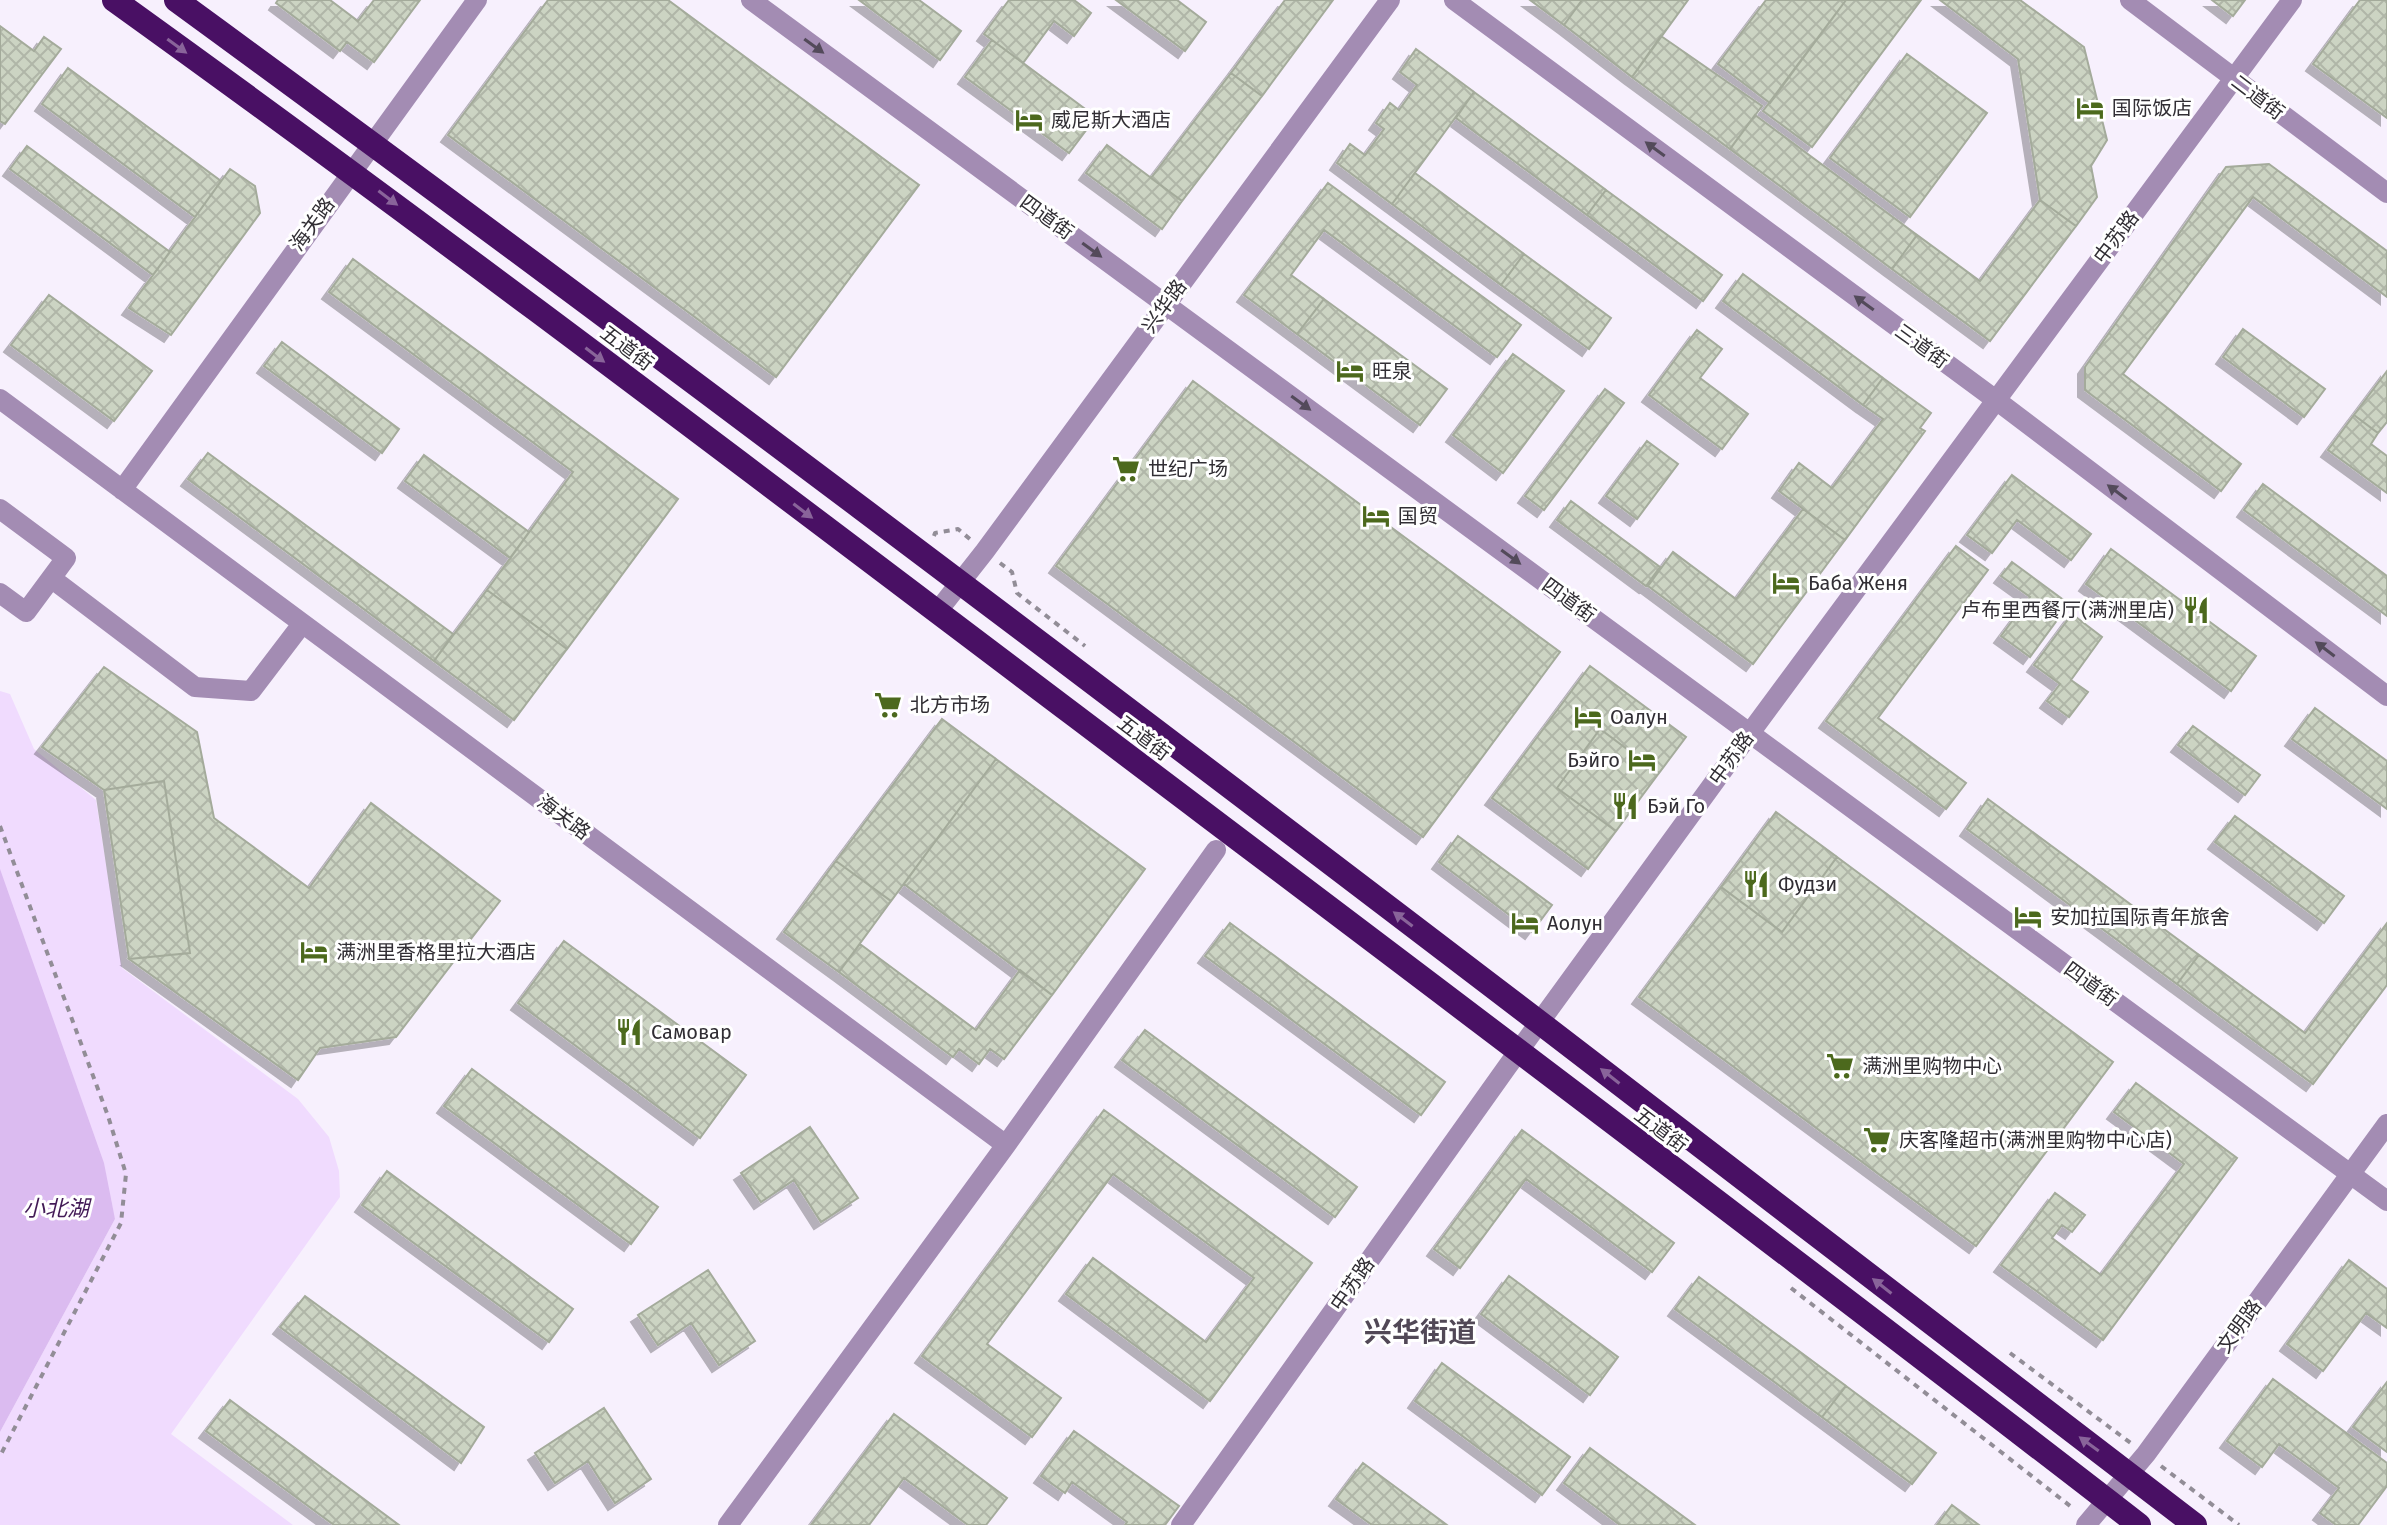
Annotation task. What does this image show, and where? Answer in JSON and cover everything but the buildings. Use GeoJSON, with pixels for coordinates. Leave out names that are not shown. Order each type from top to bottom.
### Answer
{"type":"FeatureCollection","features":[{"type":"Feature","properties":{"kind":"highway","name":"五道街"},"geometry":{"type":"LineString","coordinates":[[114,0],[351,171],[937,612],[2139,1525]]}},
{"type":"Feature","properties":{"kind":"highway","name":"五道街"},"geometry":{"type":"LineString","coordinates":[[176,0],[960,584],[2195,1525]]}},
{"type":"Feature","properties":{"kind":"street","name":"海关路"},"geometry":{"type":"LineString","coordinates":[[122,490],[477,0]]}},
{"type":"Feature","properties":{"kind":"street","name":"四道街"},"geometry":{"type":"LineString","coordinates":[[751,0],[2387,1201]]}},
{"type":"Feature","properties":{"kind":"street","name":"兴华路"},"geometry":{"type":"LineString","coordinates":[[937,612],[1390,0]]}},
{"type":"Feature","properties":{"kind":"street","name":"三道街"},"geometry":{"type":"LineString","coordinates":[[1454,0],[1996,400],[2387,696]]}},
{"type":"Feature","properties":{"kind":"street","name":"二道街"},"geometry":{"type":"LineString","coordinates":[[2130,0],[2387,193]]}},
{"type":"Feature","properties":{"kind":"street","name":"中苏路"},"geometry":{"type":"LineString","coordinates":[[1181,1525],[1518,1051],[2292,0]]}},
{"type":"Feature","properties":{"kind":"street","name":"海关路"},"geometry":{"type":"LineString","coordinates":[[3,406],[122,490],[1006,1145]]}},
{"type":"Feature","properties":{"kind":"street"},"geometry":{"type":"LineString","coordinates":[[0,509],[66,558],[26,612],[0,593]]}},
{"type":"Feature","properties":{"kind":"street"},"geometry":{"type":"LineString","coordinates":[[51,578],[195,687],[251,691],[302,624]]}},
{"type":"Feature","properties":{"kind":"street"},"geometry":{"type":"LineString","coordinates":[[728,1525],[1006,1145],[1216,850]]}},
{"type":"Feature","properties":{"kind":"street","name":"文明路"},"geometry":{"type":"LineString","coordinates":[[2086,1525],[2146,1454],[2387,1124]]}},
{"type":"Feature","properties":{"kind":"path"},"geometry":{"type":"LineString","coordinates":[[0,826],[108,1116],[126,1174],[121,1223],[0,1456]]}},
{"type":"Feature","properties":{"kind":"shaded area"},"geometry":{"type":"Polygon","coordinates":[[[0,691],[10,694],[34,749],[96,800],[122,968],[298,1099],[329,1137],[339,1171],[340,1197],[171,1434],[293,1525],[0,1525],[0,1432],[115,1219],[0,879],[0,691]]]}},
{"type":"Feature","properties":{"kind":"water","name":"小北湖"},"geometry":{"type":"Polygon","coordinates":[[[0,869],[104,1163],[115,1219],[0,1432],[0,869]]]}},
{"type":"Feature","properties":{"kind":"place","name":"国际饭店"},"geometry":{"type":"Point","coordinates":[2090,108]}},
{"type":"Feature","properties":{"kind":"place","name":"威尼斯大酒店"},"geometry":{"type":"Point","coordinates":[1029,120]}},
{"type":"Feature","properties":{"kind":"place","name":"旺泉"},"geometry":{"type":"Point","coordinates":[1350,371]}},
{"type":"Feature","properties":{"kind":"place","name":"世纪广场"},"geometry":{"type":"Point","coordinates":[1126,469]}},
{"type":"Feature","properties":{"kind":"place","name":"国贸"},"geometry":{"type":"Point","coordinates":[1376,516]}},
{"type":"Feature","properties":{"kind":"place","name":"Баба Женя"},"geometry":{"type":"Point","coordinates":[1786,583]}},
{"type":"Feature","properties":{"kind":"place","name":"卢布里西餐厅(满洲里店)"},"geometry":{"type":"Point","coordinates":[2196,610]}},
{"type":"Feature","properties":{"kind":"place","name":"北方市场"},"geometry":{"type":"Point","coordinates":[888,705]}},
{"type":"Feature","properties":{"kind":"place","name":"Оалун"},"geometry":{"type":"Point","coordinates":[1588,717]}},
{"type":"Feature","properties":{"kind":"place","name":"Бэйго"},"geometry":{"type":"Point","coordinates":[1642,760]}},
{"type":"Feature","properties":{"kind":"place","name":"Бэй Го"},"geometry":{"type":"Point","coordinates":[1625,806]}},
{"type":"Feature","properties":{"kind":"place","name":"Фудзи"},"geometry":{"type":"Point","coordinates":[1756,884]}},
{"type":"Feature","properties":{"kind":"place","name":"安加拉国际青年旅舍"},"geometry":{"type":"Point","coordinates":[2028,917]}},
{"type":"Feature","properties":{"kind":"place","name":"Аолун"},"geometry":{"type":"Point","coordinates":[1525,923]}},
{"type":"Feature","properties":{"kind":"place","name":"满洲里香格里拉大酒店"},"geometry":{"type":"Point","coordinates":[314,952]}},
{"type":"Feature","properties":{"kind":"place","name":"Самовар"},"geometry":{"type":"Point","coordinates":[629,1032]}},
{"type":"Feature","properties":{"kind":"place","name":"满洲里购物中心"},"geometry":{"type":"Point","coordinates":[1840,1066]}},
{"type":"Feature","properties":{"kind":"place","name":"庆客隆超市(满洲里购物中心店)"},"geometry":{"type":"Point","coordinates":[1877,1140]}},
{"type":"Feature","properties":{"kind":"district","name":"兴华街道"},"geometry":{"type":"Point","coordinates":[1420,1332]}}]}
